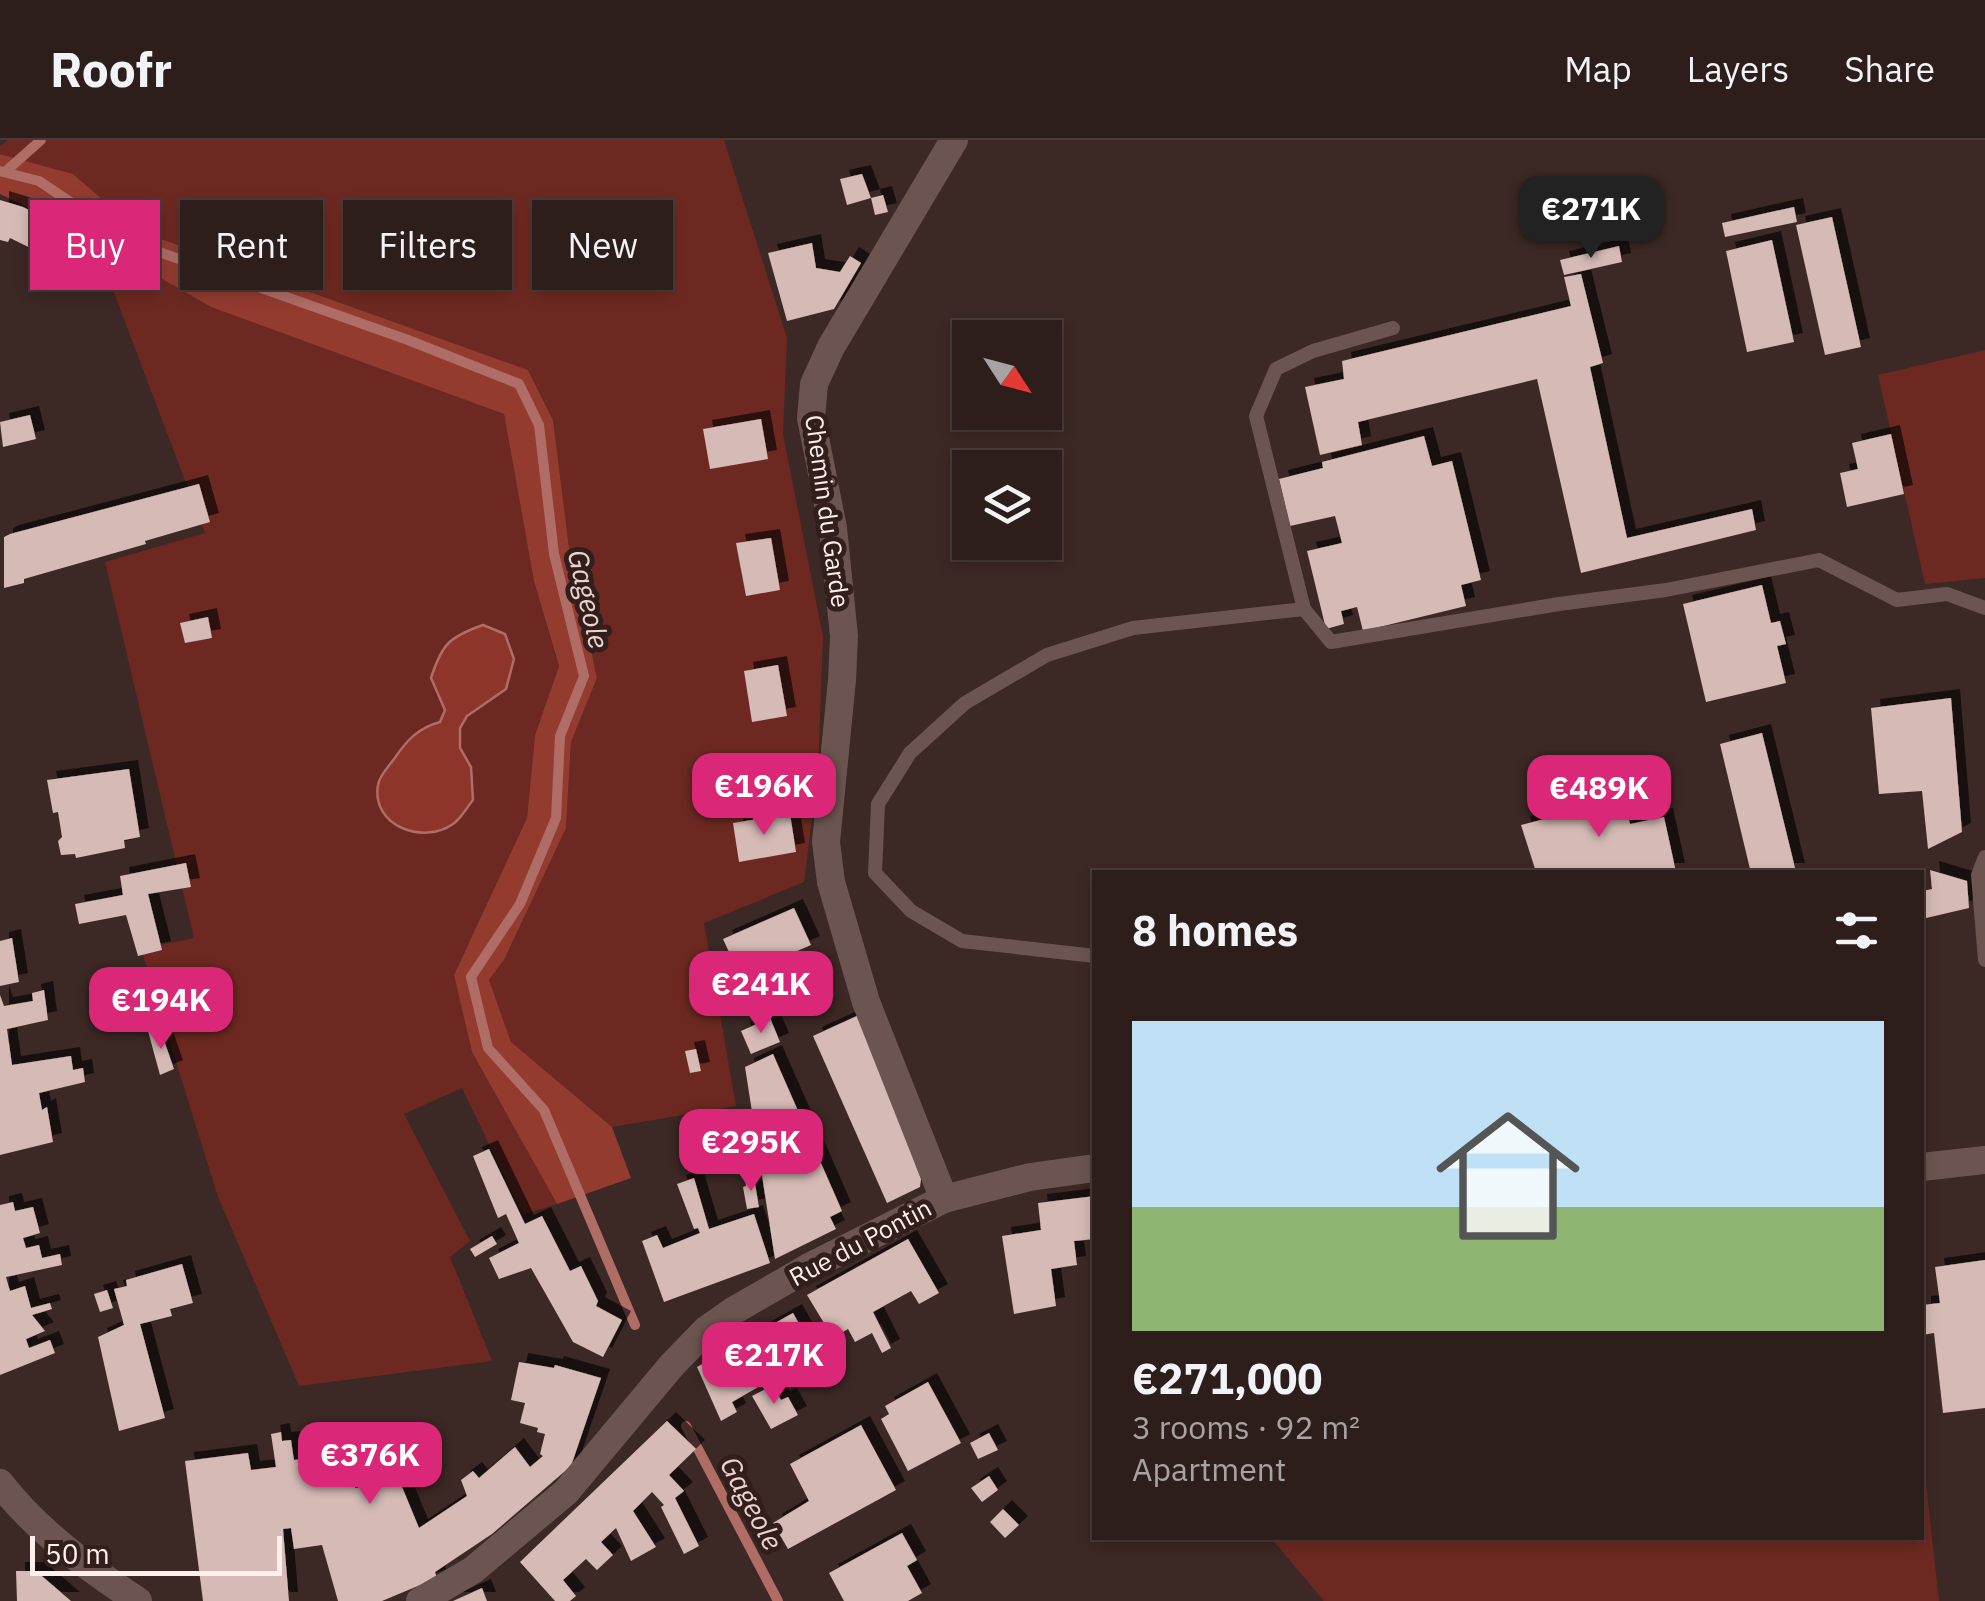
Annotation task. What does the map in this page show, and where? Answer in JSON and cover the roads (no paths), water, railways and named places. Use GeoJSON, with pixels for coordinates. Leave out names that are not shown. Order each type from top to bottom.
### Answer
{"type":"FeatureCollection","features":[{"type":"Feature","properties":{"kind":"street","name":"Chemin du Garde"},"geometry":{"type":"LineString","coordinates":[[944,1198],[866,1002],[831,882],[826,842],[844,636],[833,528],[811,418],[814,384],[831,347],[954,140]]}},
{"type":"Feature","properties":{"kind":"street"},"geometry":{"type":"LineString","coordinates":[[1924,1167],[1985,1160]]}},
{"type":"Feature","properties":{"kind":"street","name":"Rue du Pontin"},"geometry":{"type":"LineString","coordinates":[[420,1601],[473,1570],[566,1492],[672,1365],[706,1330],[733,1311],[944,1198],[1030,1177],[1092,1168]]}},
{"type":"Feature","properties":{"kind":"street"},"geometry":{"type":"LineString","coordinates":[[0,1483],[17,1506],[47,1532],[138,1601]]}},
{"type":"Feature","properties":{"kind":"lane"},"geometry":{"type":"LineString","coordinates":[[1393,328],[1313,350],[1276,369],[1256,416],[1304,608],[1330,642],[1666,590],[1819,560],[1897,600],[1947,594],[1985,608]]}},
{"type":"Feature","properties":{"kind":"lane"},"geometry":{"type":"LineString","coordinates":[[1092,956],[962,941],[911,911],[875,873],[878,804],[910,752],[965,703],[1046,655],[1132,628],[1304,608]]}},
{"type":"Feature","properties":{"kind":"lane"},"geometry":{"type":"LineString","coordinates":[[1985,857],[1978,875],[1985,960]]}},
{"type":"Feature","properties":{"kind":"waterway"},"geometry":{"type":"LineString","coordinates":[[5,172],[41,140]]}},
{"type":"Feature","properties":{"kind":"waterway","name":"Gageole"},"geometry":{"type":"LineString","coordinates":[[0,171],[39,181],[128,241],[408,340],[519,384],[539,425],[554,554],[584,676],[560,736],[556,818],[520,904],[471,977],[488,1048],[544,1110],[635,1325]]}},
{"type":"Feature","properties":{"kind":"waterway","name":"Gageole"},"geometry":{"type":"LineString","coordinates":[[686,1426],[778,1601]]}}]}
